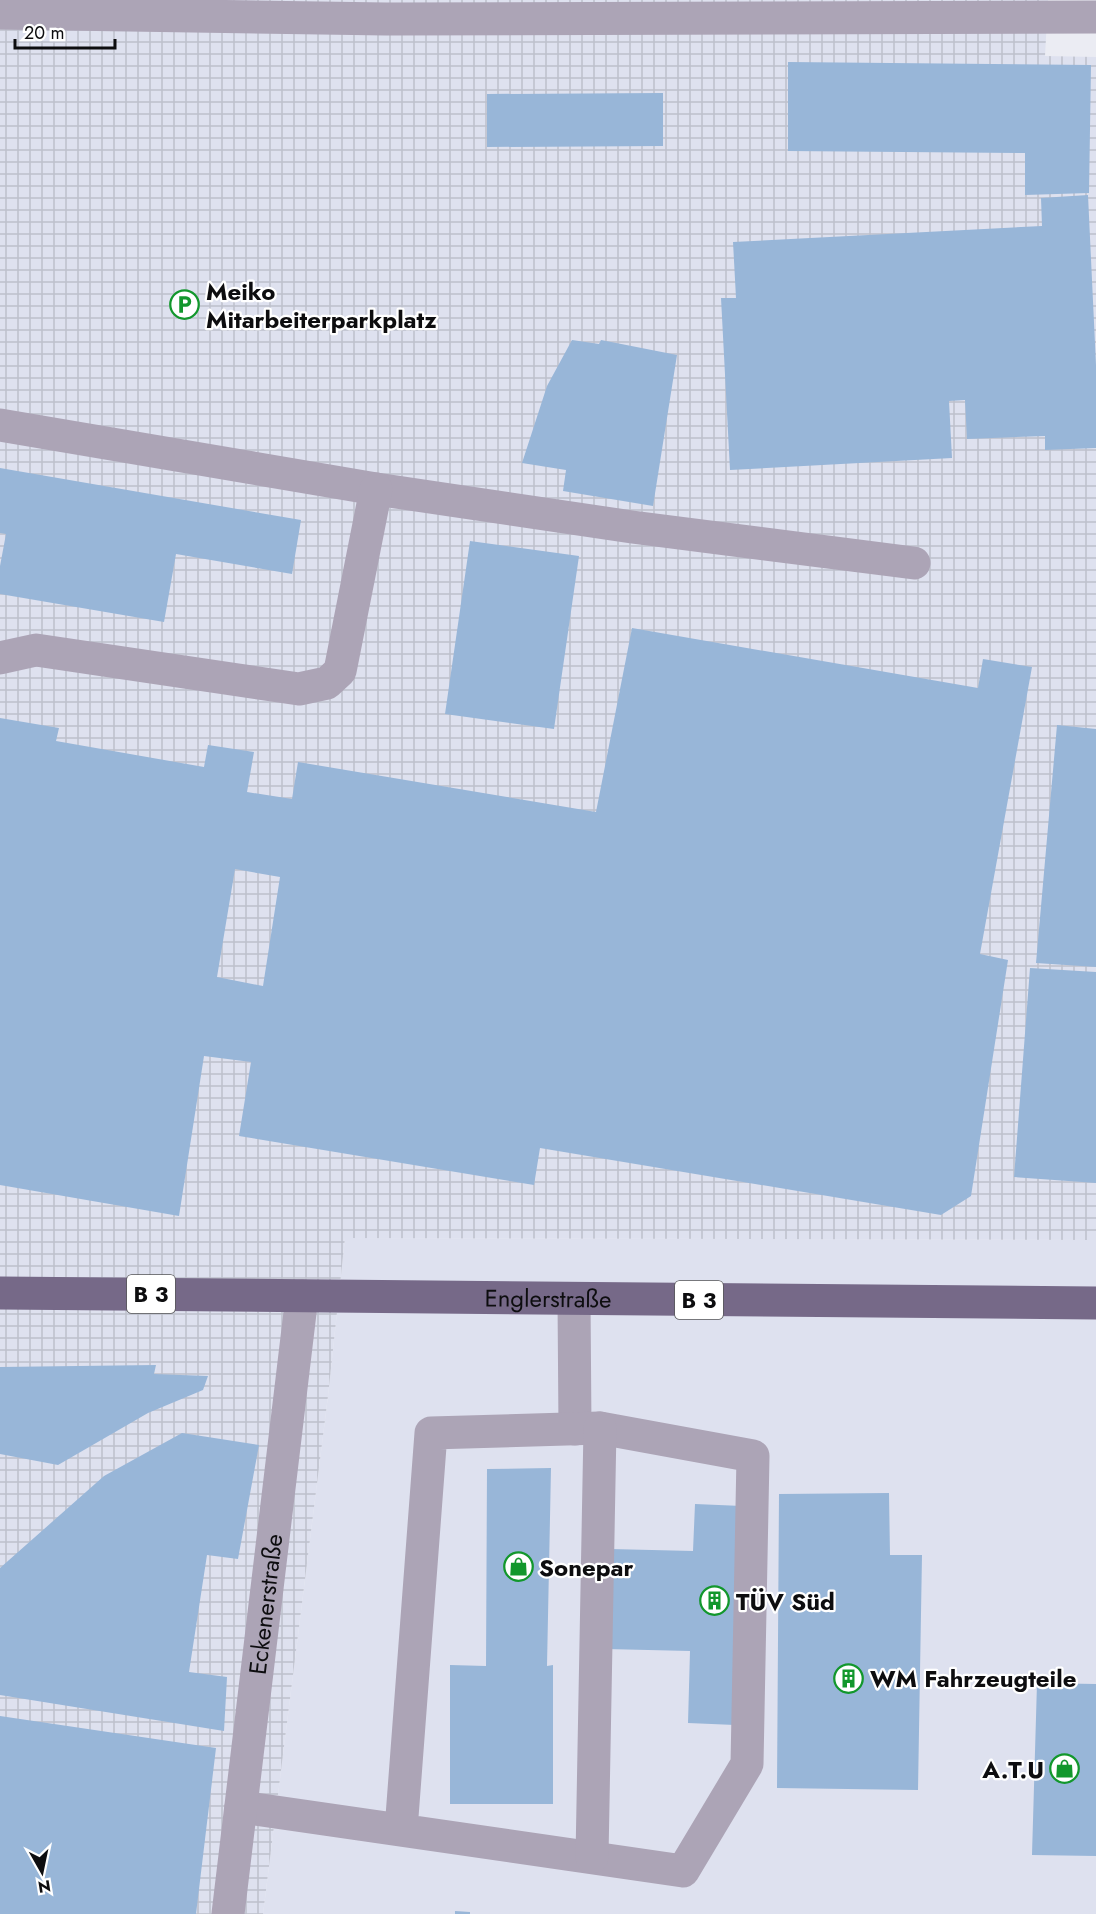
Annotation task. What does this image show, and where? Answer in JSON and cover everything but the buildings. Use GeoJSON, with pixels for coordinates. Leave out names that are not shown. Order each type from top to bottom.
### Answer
{"type":"FeatureCollection","features":[{"type":"Feature","properties":{"kind":"main road","name":"Englerstraße"},"geometry":{"type":"LineString","coordinates":[[0,1293],[1096,1303]]}},
{"type":"Feature","properties":{"kind":"street"},"geometry":{"type":"LineString","coordinates":[[0,13],[467,9],[1088,11]]}},
{"type":"Feature","properties":{"kind":"street"},"geometry":{"type":"LineString","coordinates":[[0,425],[376,489],[632,527],[914,563]]}},
{"type":"Feature","properties":{"kind":"street"},"geometry":{"type":"LineString","coordinates":[[0,658],[36,650],[299,689],[327,683],[340,671],[376,489]]}},
{"type":"Feature","properties":{"kind":"street","name":"Eckenerstraße"},"geometry":{"type":"LineString","coordinates":[[228,1914],[302,1296]]}},
{"type":"Feature","properties":{"kind":"street"},"geometry":{"type":"LineString","coordinates":[[574,1299],[588,1429],[592,1857]]}},
{"type":"Feature","properties":{"kind":"street"},"geometry":{"type":"LineString","coordinates":[[241,1807],[683,1871],[747,1764],[753,1456],[588,1429],[431,1433],[401,1830]]}},
{"type":"Feature","properties":{"kind":"shaded area"},"geometry":{"type":"Polygon","coordinates":[[[0,0],[1048,0],[1045,56],[1096,57],[1096,1240],[345,1238],[328,1396],[263,1914],[0,1914],[0,0]]]}},
{"type":"Feature","properties":{"kind":"shaded area"},"geometry":{"type":"Polygon","coordinates":[[[345,1238],[1096,1240],[1096,1914],[263,1914],[328,1396],[345,1238]]]}},
{"type":"Feature","properties":{"kind":"place","name":"Meiko Mitarbeiterparkplatz"},"geometry":{"type":"Point","coordinates":[185,305]}},
{"type":"Feature","properties":{"kind":"place","name":"Sonepar"},"geometry":{"type":"Point","coordinates":[518,1567]}},
{"type":"Feature","properties":{"kind":"place","name":"TÜV Süd"},"geometry":{"type":"Point","coordinates":[715,1601]}},
{"type":"Feature","properties":{"kind":"place","name":"WM Fahrzeugteile"},"geometry":{"type":"Point","coordinates":[849,1678]}},
{"type":"Feature","properties":{"kind":"place","name":"A.T.U"},"geometry":{"type":"Point","coordinates":[1065,1769]}}]}
